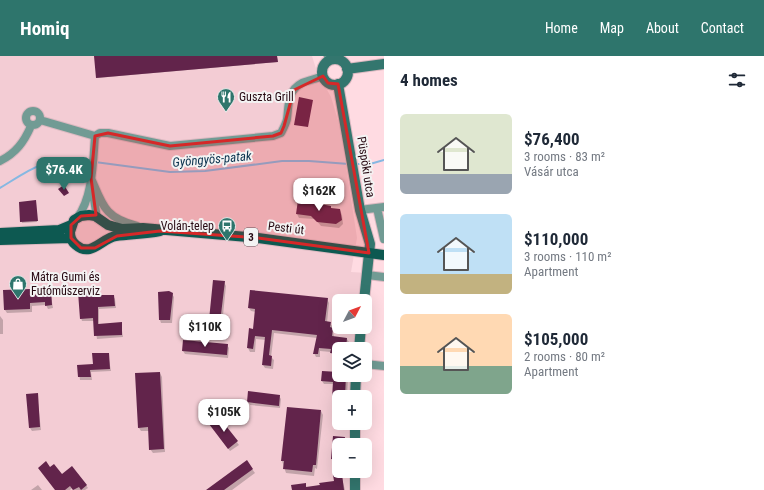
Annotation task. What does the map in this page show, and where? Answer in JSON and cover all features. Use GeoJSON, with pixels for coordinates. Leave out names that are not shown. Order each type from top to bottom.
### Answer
{"type":"FeatureCollection","features":[{"type":"Feature","properties":{"kind":"main road","name":"Pesti út"},"geometry":{"type":"LineString","coordinates":[[0,232],[60,230],[74,221],[89,215],[122,229],[143,228],[160,231],[258,238],[384,255]]}},
{"type":"Feature","properties":{"kind":"main road"},"geometry":{"type":"LineString","coordinates":[[100,220],[105,234],[100,244]]}},
{"type":"Feature","properties":{"kind":"main road"},"geometry":{"type":"LineString","coordinates":[[0,240],[71,238],[74,221]]}},
{"type":"Feature","properties":{"kind":"main road","name":"Pesti út"},"geometry":{"type":"LineString","coordinates":[[71,238],[75,244],[84,249],[95,248],[117,236],[140,235],[160,231]]}},
{"type":"Feature","properties":{"kind":"street"},"geometry":{"type":"LineString","coordinates":[[352,68],[347,77],[338,84],[328,83],[323,76],[324,67],[330,58],[340,60],[352,68],[384,64]]}},
{"type":"Feature","properties":{"kind":"street"},"geometry":{"type":"LineString","coordinates":[[40,120],[94,136],[100,133],[108,133],[170,146],[273,136],[281,133],[287,118],[287,105],[294,90],[302,84],[323,76]]}},
{"type":"Feature","properties":{"kind":"street","name":"Püspöki utca"},"geometry":{"type":"LineString","coordinates":[[338,84],[360,210],[370,244],[365,294]]}},
{"type":"Feature","properties":{"kind":"street"},"geometry":{"type":"LineString","coordinates":[[34,111],[38,113],[40,120],[37,125],[31,126],[26,122],[25,118],[29,112],[34,111]]}},
{"type":"Feature","properties":{"kind":"street"},"geometry":{"type":"LineString","coordinates":[[0,161],[17,149],[24,141],[31,126]]}},
{"type":"Feature","properties":{"kind":"street"},"geometry":{"type":"LineString","coordinates":[[74,221],[85,206],[91,176],[94,136]]}},
{"type":"Feature","properties":{"kind":"street"},"geometry":{"type":"LineString","coordinates":[[91,176],[94,205],[100,220]]}},
{"type":"Feature","properties":{"kind":"street"},"geometry":{"type":"LineString","coordinates":[[91,176],[104,207],[111,215],[119,222],[143,228]]}},
{"type":"Feature","properties":{"kind":"street"},"geometry":{"type":"LineString","coordinates":[[360,210],[381,207],[384,239]]}},
{"type":"Feature","properties":{"kind":"street"},"geometry":{"type":"LineString","coordinates":[[367,275],[384,277]]}},
{"type":"Feature","properties":{"kind":"street"},"geometry":{"type":"LineString","coordinates":[[372,365],[384,366]]}},
{"type":"Feature","properties":{"kind":"street"},"geometry":{"type":"LineString","coordinates":[[355,478],[355,490]]}},
{"type":"Feature","properties":{"kind":"highlighted area"},"geometry":{"type":"Polygon","coordinates":[[[323,76],[328,83],[338,84],[369,253],[258,238],[160,231],[117,236],[95,248],[81,248],[71,238],[71,225],[81,216],[96,215],[91,178],[95,136],[108,133],[170,146],[273,136],[281,133],[294,90],[323,76]]]}},
{"type":"Feature","properties":{"kind":"shaded area"},"geometry":{"type":"Polygon","coordinates":[[[0,56],[312,56],[317,72],[331,97],[340,127],[357,238],[351,272],[367,273],[365,294],[332,294],[332,334],[360,334],[360,342],[332,342],[332,382],[356,382],[355,390],[332,390],[332,430],[355,430],[355,438],[332,438],[332,478],[355,478],[355,490],[0,490],[0,56]]]}},
{"type":"Feature","properties":{"kind":"building"},"geometry":{"type":"Polygon","coordinates":[[[94,56],[277,56],[278,62],[96,78],[94,56]]]}},
{"type":"Feature","properties":{"kind":"building"},"geometry":{"type":"Polygon","coordinates":[[[299,97],[313,100],[308,127],[294,125],[299,97]]]}},
{"type":"Feature","properties":{"kind":"building"},"geometry":{"type":"Polygon","coordinates":[[[64,185],[69,193],[64,196],[58,189],[64,185]]]}},
{"type":"Feature","properties":{"kind":"building"},"geometry":{"type":"Polygon","coordinates":[[[36,200],[38,221],[20,222],[19,202],[36,200]]]}},
{"type":"Feature","properties":{"kind":"building"},"geometry":{"type":"Polygon","coordinates":[[[298,200],[340,209],[342,220],[336,224],[317,222],[311,216],[296,214],[298,200]]]}},
{"type":"Feature","properties":{"kind":"building"},"geometry":{"type":"Polygon","coordinates":[[[213,280],[225,281],[219,331],[208,330],[213,280]]]}},
{"type":"Feature","properties":{"kind":"building"},"geometry":{"type":"Polygon","coordinates":[[[30,289],[30,295],[44,294],[44,289],[51,289],[52,305],[45,306],[45,302],[30,303],[30,309],[4,310],[3,290],[30,289]]]}},
{"type":"Feature","properties":{"kind":"building"},"geometry":{"type":"Polygon","coordinates":[[[250,290],[328,298],[325,321],[331,322],[330,327],[332,328],[332,336],[347,338],[347,342],[332,342],[332,353],[330,353],[331,349],[319,348],[318,354],[313,354],[317,335],[272,330],[269,355],[272,356],[271,366],[262,365],[265,337],[255,336],[253,349],[247,348],[249,328],[253,329],[255,309],[248,308],[250,290]]]}},
{"type":"Feature","properties":{"kind":"building"},"geometry":{"type":"Polygon","coordinates":[[[97,291],[97,295],[114,295],[115,306],[98,307],[98,324],[122,322],[122,335],[94,336],[93,318],[80,319],[78,292],[97,291]]]}},
{"type":"Feature","properties":{"kind":"building"},"geometry":{"type":"Polygon","coordinates":[[[169,291],[173,293],[170,320],[159,320],[158,292],[169,291]]]}},
{"type":"Feature","properties":{"kind":"building"},"geometry":{"type":"Polygon","coordinates":[[[183,340],[228,344],[227,355],[182,351],[183,340]]]}},
{"type":"Feature","properties":{"kind":"building"},"geometry":{"type":"Polygon","coordinates":[[[92,353],[109,353],[110,369],[90,370],[91,377],[78,377],[77,365],[93,364],[92,353]]]}},
{"type":"Feature","properties":{"kind":"building"},"geometry":{"type":"Polygon","coordinates":[[[322,371],[332,372],[332,382],[321,381],[322,371]]]}},
{"type":"Feature","properties":{"kind":"building"},"geometry":{"type":"Polygon","coordinates":[[[160,372],[164,449],[149,450],[148,427],[138,428],[135,373],[160,372]]]}},
{"type":"Feature","properties":{"kind":"building"},"geometry":{"type":"Polygon","coordinates":[[[333,382],[346,382],[345,390],[332,390],[333,382]]]}},
{"type":"Feature","properties":{"kind":"building"},"geometry":{"type":"Polygon","coordinates":[[[248,391],[280,395],[279,406],[247,402],[248,391]]]}},
{"type":"Feature","properties":{"kind":"building"},"geometry":{"type":"Polygon","coordinates":[[[38,393],[40,427],[29,428],[26,394],[38,393]]]}},
{"type":"Feature","properties":{"kind":"building"},"geometry":{"type":"Polygon","coordinates":[[[287,407],[321,410],[316,465],[313,465],[312,472],[283,469],[284,461],[281,461],[287,407]]]}},
{"type":"Feature","properties":{"kind":"building"},"geometry":{"type":"Polygon","coordinates":[[[219,417],[238,441],[228,449],[209,424],[219,417]]]}},
{"type":"Feature","properties":{"kind":"building"},"geometry":{"type":"Polygon","coordinates":[[[333,436],[345,437],[345,438],[333,438],[333,436]]]}},
{"type":"Feature","properties":{"kind":"building"},"geometry":{"type":"Polygon","coordinates":[[[247,460],[253,469],[224,490],[206,490],[247,460]]]}},
{"type":"Feature","properties":{"kind":"building"},"geometry":{"type":"Polygon","coordinates":[[[46,461],[50,467],[54,464],[62,474],[72,466],[87,485],[81,490],[79,487],[73,490],[70,486],[65,490],[55,490],[38,468],[46,461]]]}},
{"type":"Feature","properties":{"kind":"building"},"geometry":{"type":"Polygon","coordinates":[[[334,478],[342,478],[344,490],[292,490],[291,485],[306,483],[306,487],[334,481],[334,478]]]}},
{"type":"Feature","properties":{"kind":"waterway","name":"Gyöngyös-patak"},"geometry":{"type":"LineString","coordinates":[[0,188],[42,164],[63,160],[91,162]]}},
{"type":"Feature","properties":{"kind":"waterway","name":"Gyöngyös-patak"},"geometry":{"type":"LineString","coordinates":[[356,164],[370,164],[384,160]]}},
{"type":"Feature","properties":{"kind":"waterway","name":"Gyöngyös-patak"},"geometry":{"type":"LineString","coordinates":[[95,162],[170,172],[205,171],[282,161],[309,161],[349,164]]}},
{"type":"Feature","properties":{"kind":"place","name":"Guszta Grill"},"geometry":{"type":"Point","coordinates":[226,112]}},
{"type":"Feature","properties":{"kind":"place","name":"Volán-telep"},"geometry":{"type":"Point","coordinates":[227,241]}},
{"type":"Feature","properties":{"kind":"place","name":"Mátra Gumi és Futóműszerviz"},"geometry":{"type":"Point","coordinates":[18,299]}}]}
